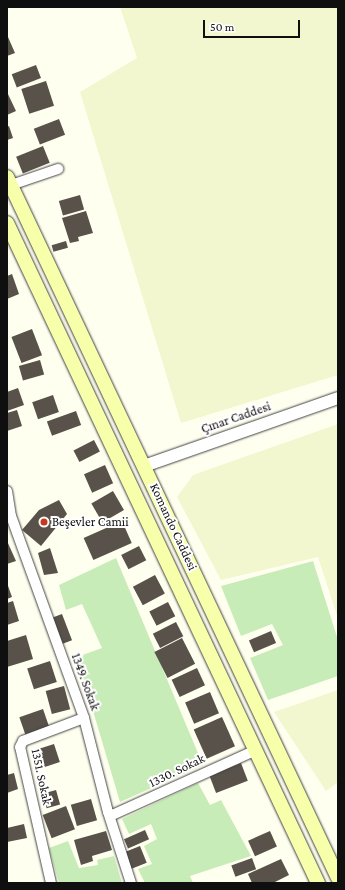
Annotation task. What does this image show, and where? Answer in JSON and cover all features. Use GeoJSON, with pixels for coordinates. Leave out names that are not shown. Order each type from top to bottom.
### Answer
{"type":"FeatureCollection","features":[{"type":"Feature","properties":{"kind":"main road","name":"Komando Caddesi"},"geometry":{"type":"LineString","coordinates":[[9,181],[338,878]]}},
{"type":"Feature","properties":{"kind":"main road","name":"Komando Caddesi"},"geometry":{"type":"LineString","coordinates":[[7,223],[318,883]]}},
{"type":"Feature","properties":{"kind":"street"},"geometry":{"type":"LineString","coordinates":[[9,181],[58,169]]}},
{"type":"Feature","properties":{"kind":"street","name":"Çınar Caddesi"},"geometry":{"type":"LineString","coordinates":[[144,466],[338,398]]}},
{"type":"Feature","properties":{"kind":"street","name":"1349. Sokak"},"geometry":{"type":"LineString","coordinates":[[7,492],[11,516],[84,718],[110,816],[131,883]]}},
{"type":"Feature","properties":{"kind":"street","name":"1351. Sokak"},"geometry":{"type":"LineString","coordinates":[[51,883],[20,747],[24,741],[84,718]]}},
{"type":"Feature","properties":{"kind":"street","name":"1330. Sokak"},"geometry":{"type":"LineString","coordinates":[[110,816],[256,750]]}},
{"type":"Feature","properties":{"kind":"green space"},"geometry":{"type":"Polygon","coordinates":[[[120,7],[338,7],[338,375],[181,423],[80,92],[137,58],[120,7]]]}},
{"type":"Feature","properties":{"kind":"green space"},"geometry":{"type":"Polygon","coordinates":[[[338,424],[338,619],[318,557],[221,580],[177,497],[193,475],[338,424]]]}},
{"type":"Feature","properties":{"kind":"green space"},"geometry":{"type":"Polygon","coordinates":[[[116,558],[203,765],[120,802],[77,657],[102,648],[82,604],[66,610],[59,585],[116,558]]]}},
{"type":"Feature","properties":{"kind":"green space"},"geometry":{"type":"Polygon","coordinates":[[[313,561],[338,640],[338,676],[268,700],[250,658],[283,645],[272,624],[241,636],[221,586],[313,561]]]}},
{"type":"Feature","properties":{"kind":"green space"},"geometry":{"type":"Polygon","coordinates":[[[338,690],[338,782],[326,791],[274,712],[338,690]]]}},
{"type":"Feature","properties":{"kind":"green space"},"geometry":{"type":"Polygon","coordinates":[[[198,783],[210,805],[221,800],[251,856],[190,876],[193,883],[145,883],[138,869],[152,864],[144,846],[157,839],[151,824],[129,834],[122,819],[198,783]]]}},
{"type":"Feature","properties":{"kind":"green space"},"geometry":{"type":"Polygon","coordinates":[[[68,841],[79,868],[98,865],[97,860],[114,856],[122,883],[59,883],[49,848],[68,841]]]}},
{"type":"Feature","properties":{"kind":"building"},"geometry":{"type":"Polygon","coordinates":[[[8,37],[15,53],[7,56],[7,38],[8,37]]]}},
{"type":"Feature","properties":{"kind":"building"},"geometry":{"type":"Polygon","coordinates":[[[36,65],[41,78],[17,87],[12,74],[36,65]]]}},
{"type":"Feature","properties":{"kind":"building"},"geometry":{"type":"Polygon","coordinates":[[[46,81],[54,106],[29,114],[21,89],[46,81]]]}},
{"type":"Feature","properties":{"kind":"building"},"geometry":{"type":"Polygon","coordinates":[[[7,92],[16,111],[7,115],[7,92]]]}},
{"type":"Feature","properties":{"kind":"building"},"geometry":{"type":"Polygon","coordinates":[[[59,119],[65,135],[40,145],[34,129],[59,119]]]}},
{"type":"Feature","properties":{"kind":"building"},"geometry":{"type":"Polygon","coordinates":[[[9,126],[13,138],[7,140],[7,127],[9,126]]]}},
{"type":"Feature","properties":{"kind":"building"},"geometry":{"type":"Polygon","coordinates":[[[43,146],[50,163],[23,174],[16,157],[43,146]]]}},
{"type":"Feature","properties":{"kind":"building"},"geometry":{"type":"Polygon","coordinates":[[[80,195],[84,209],[63,215],[59,201],[80,195]]]}},
{"type":"Feature","properties":{"kind":"building"},"geometry":{"type":"Polygon","coordinates":[[[86,211],[93,233],[78,237],[79,241],[70,243],[62,218],[86,211]]]}},
{"type":"Feature","properties":{"kind":"building"},"geometry":{"type":"Polygon","coordinates":[[[66,241],[68,248],[54,252],[52,245],[66,241]]]}},
{"type":"Feature","properties":{"kind":"building"},"geometry":{"type":"Polygon","coordinates":[[[12,274],[19,294],[7,299],[7,276],[12,274]]]}},
{"type":"Feature","properties":{"kind":"building"},"geometry":{"type":"Polygon","coordinates":[[[32,329],[42,355],[21,363],[11,337],[32,329]]]}},
{"type":"Feature","properties":{"kind":"building"},"geometry":{"type":"Polygon","coordinates":[[[40,360],[44,374],[23,380],[19,366],[40,360]]]}},
{"type":"Feature","properties":{"kind":"building"},"geometry":{"type":"Polygon","coordinates":[[[18,388],[24,405],[7,411],[7,392],[18,388]]]}},
{"type":"Feature","properties":{"kind":"building"},"geometry":{"type":"Polygon","coordinates":[[[53,395],[59,412],[38,419],[32,402],[53,395]]]}},
{"type":"Feature","properties":{"kind":"building"},"geometry":{"type":"Polygon","coordinates":[[[17,410],[22,426],[7,431],[7,413],[17,410]]]}},
{"type":"Feature","properties":{"kind":"building"},"geometry":{"type":"Polygon","coordinates":[[[76,411],[81,425],[52,436],[47,422],[76,411]]]}},
{"type":"Feature","properties":{"kind":"building"},"geometry":{"type":"Polygon","coordinates":[[[94,440],[100,452],[79,462],[74,450],[94,440]]]}},
{"type":"Feature","properties":{"kind":"building"},"geometry":{"type":"Polygon","coordinates":[[[105,465],[113,483],[92,493],[84,474],[105,465]]]}},
{"type":"Feature","properties":{"kind":"building"},"geometry":{"type":"Polygon","coordinates":[[[113,491],[124,510],[102,523],[91,503],[113,491]]]}},
{"type":"Feature","properties":{"kind":"building","name":"Beşevler Camii"},"geometry":{"type":"Polygon","coordinates":[[[59,500],[67,514],[41,546],[22,530],[39,510],[59,500]]]}},
{"type":"Feature","properties":{"kind":"building"},"geometry":{"type":"Polygon","coordinates":[[[122,521],[132,543],[93,560],[84,538],[122,521]]]}},
{"type":"Feature","properties":{"kind":"building"},"geometry":{"type":"Polygon","coordinates":[[[7,541],[16,561],[7,564],[7,541]]]}},
{"type":"Feature","properties":{"kind":"building"},"geometry":{"type":"Polygon","coordinates":[[[139,546],[146,560],[128,569],[121,555],[139,546]]]}},
{"type":"Feature","properties":{"kind":"building"},"geometry":{"type":"Polygon","coordinates":[[[50,548],[58,573],[44,575],[38,553],[50,548]]]}},
{"type":"Feature","properties":{"kind":"building"},"geometry":{"type":"Polygon","coordinates":[[[155,575],[165,594],[143,605],[133,587],[155,575]]]}},
{"type":"Feature","properties":{"kind":"building"},"geometry":{"type":"Polygon","coordinates":[[[7,583],[12,597],[7,599],[7,583]]]}},
{"type":"Feature","properties":{"kind":"building"},"geometry":{"type":"Polygon","coordinates":[[[13,601],[19,621],[7,625],[7,603],[13,601]]]}},
{"type":"Feature","properties":{"kind":"building"},"geometry":{"type":"Polygon","coordinates":[[[168,602],[175,616],[157,626],[149,612],[168,602]]]}},
{"type":"Feature","properties":{"kind":"building"},"geometry":{"type":"Polygon","coordinates":[[[62,614],[72,640],[63,644],[53,618],[62,614]]]}},
{"type":"Feature","properties":{"kind":"building"},"geometry":{"type":"Polygon","coordinates":[[[176,622],[183,636],[160,648],[153,634],[176,622]]]}},
{"type":"Feature","properties":{"kind":"building"},"geometry":{"type":"Polygon","coordinates":[[[271,631],[276,643],[254,652],[249,640],[271,631]]]}},
{"type":"Feature","properties":{"kind":"building"},"geometry":{"type":"Polygon","coordinates":[[[26,635],[33,659],[7,667],[7,641],[26,635]]]}},
{"type":"Feature","properties":{"kind":"building"},"geometry":{"type":"Polygon","coordinates":[[[182,638],[195,664],[168,678],[154,652],[182,638]]]}},
{"type":"Feature","properties":{"kind":"building"},"geometry":{"type":"Polygon","coordinates":[[[50,661],[57,682],[34,689],[27,668],[50,661]]]}},
{"type":"Feature","properties":{"kind":"building"},"geometry":{"type":"Polygon","coordinates":[[[197,668],[205,685],[180,697],[172,680],[197,668]]]}},
{"type":"Feature","properties":{"kind":"building"},"geometry":{"type":"Polygon","coordinates":[[[64,686],[70,709],[52,714],[46,691],[64,686]]]}},
{"type":"Feature","properties":{"kind":"building"},"geometry":{"type":"Polygon","coordinates":[[[210,692],[219,713],[194,724],[185,703],[210,692]]]}},
{"type":"Feature","properties":{"kind":"building"},"geometry":{"type":"Polygon","coordinates":[[[43,709],[49,726],[25,734],[19,717],[43,709]]]}},
{"type":"Feature","properties":{"kind":"building"},"geometry":{"type":"Polygon","coordinates":[[[222,717],[235,746],[207,759],[194,730],[222,717]]]}},
{"type":"Feature","properties":{"kind":"building"},"geometry":{"type":"Polygon","coordinates":[[[54,744],[60,762],[38,769],[32,751],[54,744]]]}},
{"type":"Feature","properties":{"kind":"building"},"geometry":{"type":"Polygon","coordinates":[[[241,763],[248,781],[216,793],[209,775],[241,763]]]}},
{"type":"Feature","properties":{"kind":"building"},"geometry":{"type":"Polygon","coordinates":[[[14,773],[18,789],[7,793],[7,775],[14,773]]]}},
{"type":"Feature","properties":{"kind":"building"},"geometry":{"type":"Polygon","coordinates":[[[56,790],[60,804],[47,808],[43,794],[56,790]]]}},
{"type":"Feature","properties":{"kind":"building"},"geometry":{"type":"Polygon","coordinates":[[[91,799],[97,820],[77,826],[71,805],[91,799]]]}},
{"type":"Feature","properties":{"kind":"building"},"geometry":{"type":"Polygon","coordinates":[[[66,806],[75,829],[52,838],[43,815],[66,806]]]}},
{"type":"Feature","properties":{"kind":"building"},"geometry":{"type":"Polygon","coordinates":[[[24,824],[27,838],[7,842],[7,828],[24,824]]]}},
{"type":"Feature","properties":{"kind":"building"},"geometry":{"type":"Polygon","coordinates":[[[145,830],[149,839],[128,848],[124,839],[145,830]]]}},
{"type":"Feature","properties":{"kind":"building"},"geometry":{"type":"Polygon","coordinates":[[[106,831],[112,850],[92,856],[93,861],[81,865],[74,840],[106,831]]]}},
{"type":"Feature","properties":{"kind":"building"},"geometry":{"type":"Polygon","coordinates":[[[270,831],[277,847],[255,856],[248,841],[270,831]]]}},
{"type":"Feature","properties":{"kind":"building"},"geometry":{"type":"Polygon","coordinates":[[[140,846],[147,863],[131,869],[124,852],[140,846]]]}},
{"type":"Feature","properties":{"kind":"building"},"geometry":{"type":"Polygon","coordinates":[[[252,858],[256,869],[235,877],[231,866],[252,858]]]}},
{"type":"Feature","properties":{"kind":"building"},"geometry":{"type":"Polygon","coordinates":[[[281,859],[289,875],[273,883],[252,883],[248,874],[281,859]]]}},
{"type":"Feature","properties":{"kind":"place","name":"Beşevler Camii"},"geometry":{"type":"Point","coordinates":[44,522]}}]}
